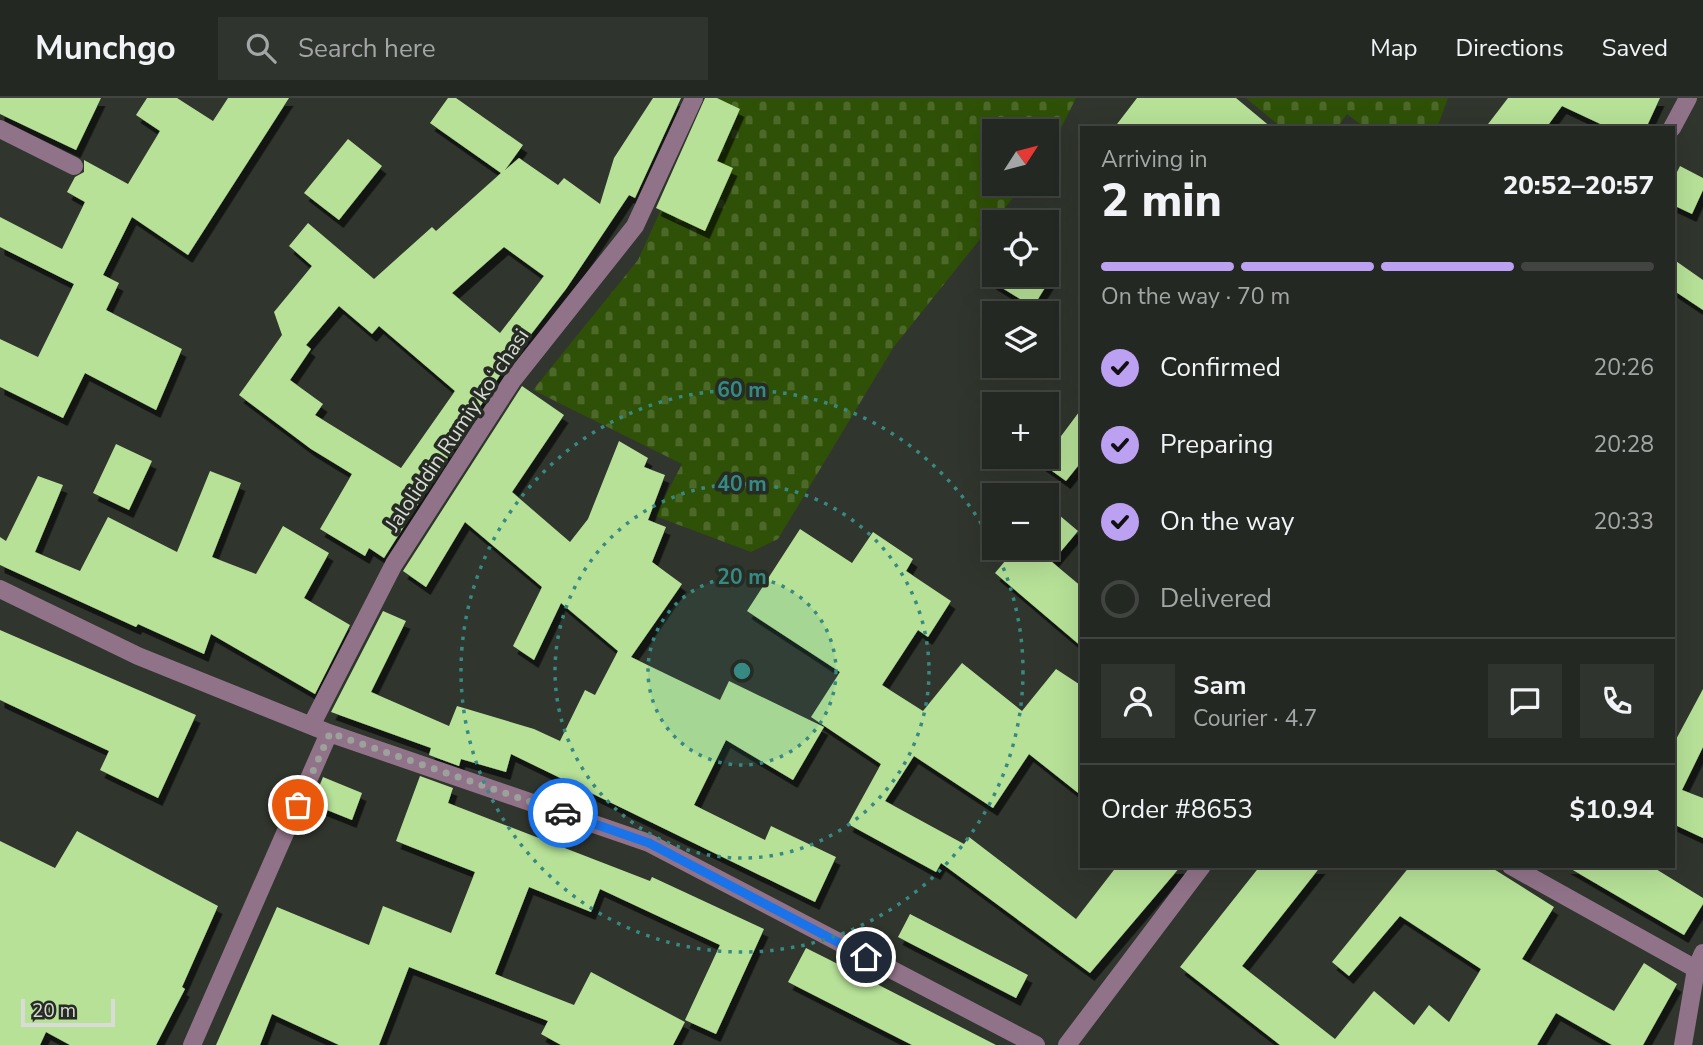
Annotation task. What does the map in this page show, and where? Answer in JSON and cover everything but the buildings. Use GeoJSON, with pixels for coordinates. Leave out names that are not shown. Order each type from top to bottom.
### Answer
{"type":"FeatureCollection","features":[{"type":"Feature","properties":{"kind":"street","name":"Jaloliddin Rumiy koʻchasi"},"geometry":{"type":"LineString","coordinates":[[312,724],[394,564],[512,381],[635,226],[694,98]]}},
{"type":"Feature","properties":{"kind":"street"},"geometry":{"type":"LineString","coordinates":[[1673,126],[1688,98]]}},
{"type":"Feature","properties":{"kind":"street"},"geometry":{"type":"LineString","coordinates":[[0,129],[74,166]]}},
{"type":"Feature","properties":{"kind":"street"},"geometry":{"type":"LineString","coordinates":[[0,589],[138,656],[330,733],[649,843],[1036,1045]]}},
{"type":"Feature","properties":{"kind":"street"},"geometry":{"type":"LineString","coordinates":[[192,1045],[330,733]]}},
{"type":"Feature","properties":{"kind":"street"},"geometry":{"type":"LineString","coordinates":[[1067,1045],[1200,868]]}},
{"type":"Feature","properties":{"kind":"street"},"geometry":{"type":"LineString","coordinates":[[1515,868],[1699,961],[1683,1045]]}},
{"type":"Feature","properties":{"kind":"green space"},"geometry":{"type":"Polygon","coordinates":[[[712,98],[1076,98],[1059,132],[1059,119],[982,119],[982,196],[1014,196],[1003,210],[982,210],[982,237],[893,348],[778,539],[751,552],[655,516],[682,464],[533,390],[638,260],[712,98]]]}},
{"type":"Feature","properties":{"kind":"green space"},"geometry":{"type":"Polygon","coordinates":[[[1246,98],[1448,98],[1438,126],[1362,126],[1347,114],[1338,126],[1280,126],[1246,98]]]}},
{"type":"Feature","properties":{"kind":"way so far"},"geometry":{"type":"LineString","coordinates":[[298,805],[330,733],[563,813]]}},
{"type":"Feature","properties":{"kind":"route"},"geometry":{"type":"LineString","coordinates":[[563,813],[649,843],[866,957]]}}]}
